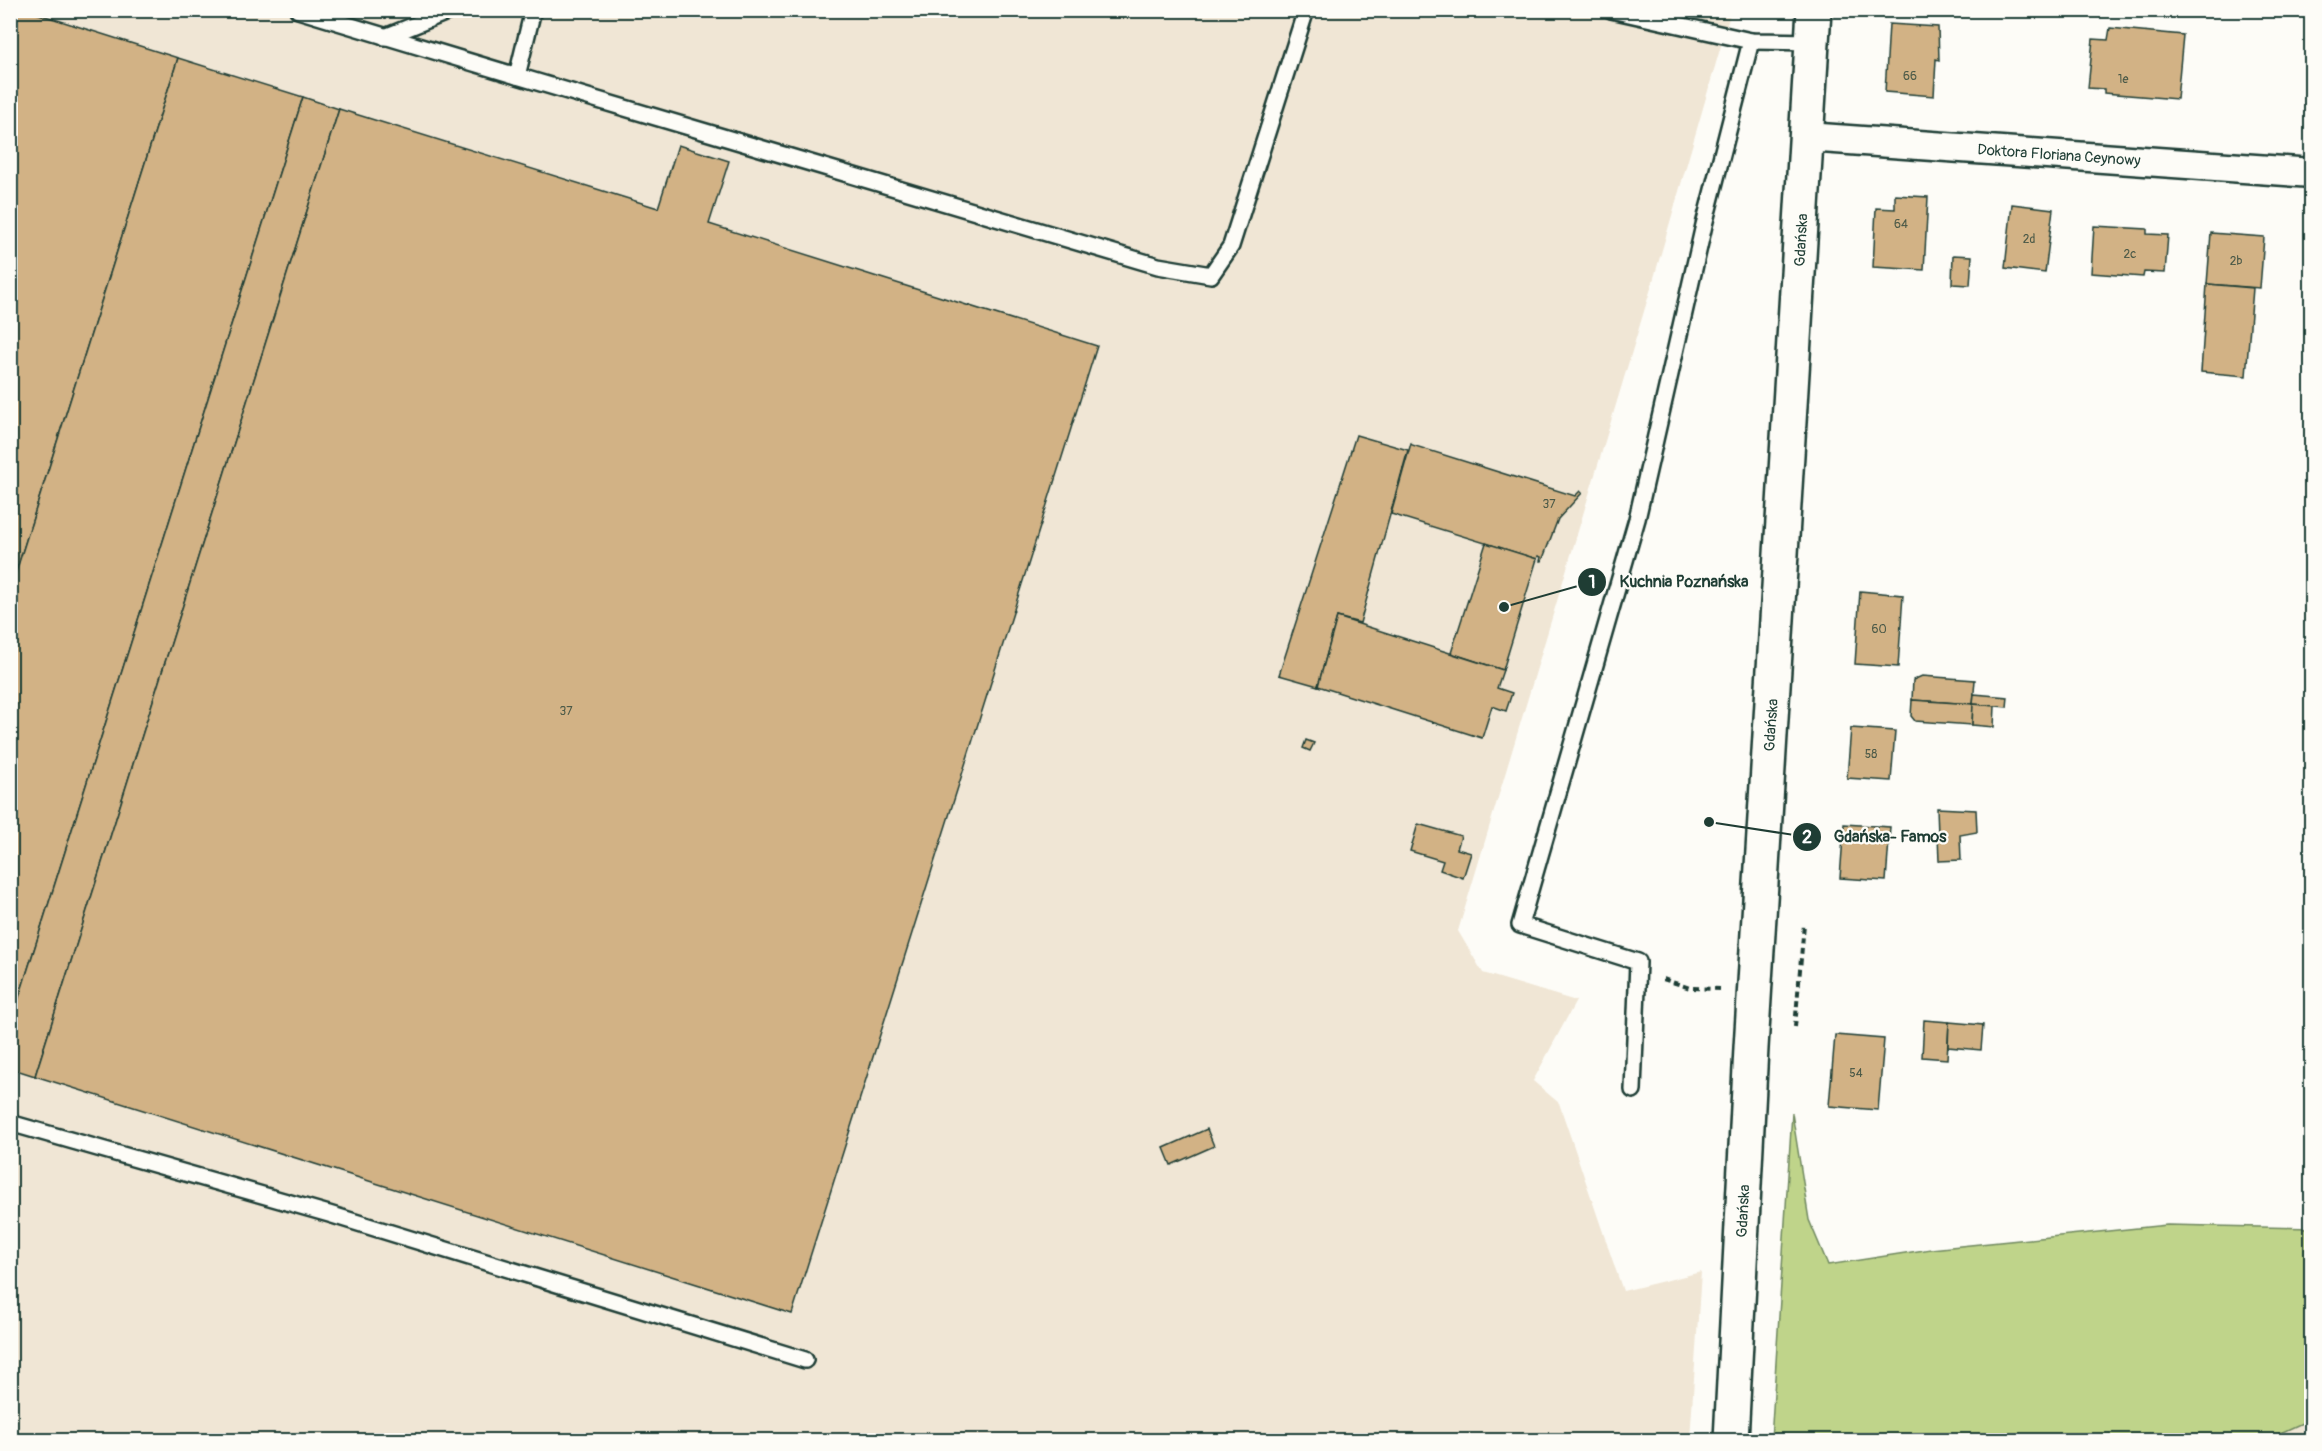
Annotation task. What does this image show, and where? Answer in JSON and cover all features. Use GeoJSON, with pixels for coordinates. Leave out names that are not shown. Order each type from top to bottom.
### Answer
{"type":"FeatureCollection","features":[{"type":"Feature","properties":{"kind":"main road","name":"Gdańska"},"geometry":{"type":"LineString","coordinates":[[1731,1440],[1765,817],[1813,26]]}},
{"type":"Feature","properties":{"kind":"street","name":"Doktora Floriana Ceynowy"},"geometry":{"type":"LineString","coordinates":[[1807,137],[2312,173]]}},
{"type":"Feature","properties":{"kind":"lane"},"geometry":{"type":"LineString","coordinates":[[298,10],[1158,266],[1210,275],[1231,246],[1306,10]]}},
{"type":"Feature","properties":{"kind":"lane"},"geometry":{"type":"LineString","coordinates":[[385,37],[452,10]]}},
{"type":"Feature","properties":{"kind":"lane"},"geometry":{"type":"LineString","coordinates":[[518,76],[533,10]]}},
{"type":"Feature","properties":{"kind":"lane"},"geometry":{"type":"LineString","coordinates":[[1611,10],[1751,41],[1813,26]]}},
{"type":"Feature","properties":{"kind":"lane"},"geometry":{"type":"LineString","coordinates":[[1633,1090],[1638,962],[1520,925],[1637,519],[1704,225],[1751,41]]}},
{"type":"Feature","properties":{"kind":"lane"},"geometry":{"type":"LineString","coordinates":[[10,1124],[329,1214],[805,1360]]}},
{"type":"Feature","properties":{"kind":"path"},"geometry":{"type":"LineString","coordinates":[[1795,1027],[1804,924]]}},
{"type":"Feature","properties":{"kind":"path"},"geometry":{"type":"LineString","coordinates":[[1692,988],[1727,989]]}},
{"type":"Feature","properties":{"kind":"shaded area"},"geometry":{"type":"Polygon","coordinates":[[[10,11],[1731,11],[1651,288],[1458,931],[1483,973],[1576,1001],[1533,1081],[1559,1103],[1623,1291],[1701,1272],[1690,1440],[11,1440],[10,11]]]}},
{"type":"Feature","properties":{"kind":"shaded area"},"geometry":{"type":"Polygon","coordinates":[[[2311,1419],[2311,1440],[2265,1440],[2311,1419]]]}},
{"type":"Feature","properties":{"kind":"green space"},"geometry":{"type":"Polygon","coordinates":[[[1792,1113],[1809,1220],[1828,1265],[1931,1249],[2167,1225],[2311,1228],[2311,1419],[2265,1440],[1771,1440],[1792,1113]]]}},
{"type":"Feature","properties":{"kind":"building"},"geometry":{"type":"Polygon","coordinates":[[[10,10],[26,10],[178,58],[10,591],[10,10]]]}},
{"type":"Feature","properties":{"kind":"building"},"geometry":{"type":"Polygon","coordinates":[[[1889,24],[1938,27],[1939,60],[1936,59],[1934,96],[1885,92],[1889,24]]]}},
{"type":"Feature","properties":{"kind":"building"},"geometry":{"type":"Polygon","coordinates":[[[2110,28],[2183,35],[2177,99],[2104,93],[2104,89],[2088,88],[2093,39],[2108,40],[2110,28]]]}},
{"type":"Feature","properties":{"kind":"building"},"geometry":{"type":"Polygon","coordinates":[[[178,58],[303,97],[10,1026],[10,591],[178,58]]]}},
{"type":"Feature","properties":{"kind":"building"},"geometry":{"type":"Polygon","coordinates":[[[303,97],[339,109],[35,1076],[10,1068],[10,1026],[303,97]]]}},
{"type":"Feature","properties":{"kind":"building"},"geometry":{"type":"Polygon","coordinates":[[[339,109],[658,208],[678,145],[729,161],[709,224],[1097,346],[792,1314],[35,1076],[339,109]]]}},
{"type":"Feature","properties":{"kind":"building"},"geometry":{"type":"Polygon","coordinates":[[[1895,195],[1928,197],[1924,270],[1873,267],[1876,208],[1895,209],[1895,195]]]}},
{"type":"Feature","properties":{"kind":"building"},"geometry":{"type":"Polygon","coordinates":[[[2012,204],[2053,209],[2045,273],[2005,268],[2012,204]]]}},
{"type":"Feature","properties":{"kind":"building"},"geometry":{"type":"Polygon","coordinates":[[[2094,226],[2147,229],[2147,234],[2168,235],[2165,273],[2144,272],[2143,277],[2091,273],[2094,226]]]}},
{"type":"Feature","properties":{"kind":"building"},"geometry":{"type":"Polygon","coordinates":[[[2211,233],[2264,237],[2260,288],[2207,284],[2211,233]]]}},
{"type":"Feature","properties":{"kind":"building"},"geometry":{"type":"Polygon","coordinates":[[[1953,255],[1972,256],[1970,285],[1952,284],[1953,255]]]}},
{"type":"Feature","properties":{"kind":"building"},"geometry":{"type":"Polygon","coordinates":[[[2207,284],[2253,288],[2246,376],[2201,372],[2207,284]]]}},
{"type":"Feature","properties":{"kind":"building"},"geometry":{"type":"Polygon","coordinates":[[[1356,435],[1408,450],[1360,623],[1337,617],[1318,686],[1279,675],[1356,435]]]}},
{"type":"Feature","properties":{"kind":"building"},"geometry":{"type":"Polygon","coordinates":[[[1411,443],[1575,496],[1580,491],[1582,493],[1558,519],[1542,561],[1540,561],[1541,557],[1538,556],[1537,559],[1391,514],[1411,443]]]}},
{"type":"Feature","properties":{"kind":"building"},"geometry":{"type":"Polygon","coordinates":[[[1486,543],[1537,559],[1503,670],[1451,653],[1486,543]]]}},
{"type":"Feature","properties":{"kind":"building"},"geometry":{"type":"Polygon","coordinates":[[[1860,591],[1903,595],[1898,667],[1855,664],[1860,591]]]}},
{"type":"Feature","properties":{"kind":"building"},"geometry":{"type":"Polygon","coordinates":[[[1337,617],[1503,670],[1497,688],[1512,693],[1506,711],[1492,706],[1482,738],[1318,686],[1337,617]]]}},
{"type":"Feature","properties":{"kind":"building"},"geometry":{"type":"Polygon","coordinates":[[[1922,676],[1975,680],[1973,704],[1912,700],[1913,680],[1922,676]]]}},
{"type":"Feature","properties":{"kind":"building"},"geometry":{"type":"Polygon","coordinates":[[[1974,694],[2008,697],[2007,707],[1973,704],[1974,694]]]}},
{"type":"Feature","properties":{"kind":"building"},"geometry":{"type":"Polygon","coordinates":[[[1912,700],[1973,704],[1972,725],[1915,721],[1911,716],[1912,700]]]}},
{"type":"Feature","properties":{"kind":"building"},"geometry":{"type":"Polygon","coordinates":[[[1973,704],[1995,706],[1994,727],[1972,725],[1973,704]]]}},
{"type":"Feature","properties":{"kind":"building"},"geometry":{"type":"Polygon","coordinates":[[[1851,728],[1895,731],[1891,781],[1847,778],[1851,728]]]}},
{"type":"Feature","properties":{"kind":"building"},"geometry":{"type":"Polygon","coordinates":[[[1306,740],[1314,743],[1310,751],[1303,748],[1306,740]]]}},
{"type":"Feature","properties":{"kind":"building"},"geometry":{"type":"Polygon","coordinates":[[[1937,808],[1976,810],[1977,832],[1960,835],[1961,860],[1939,861],[1937,808]]]}},
{"type":"Feature","properties":{"kind":"building"},"geometry":{"type":"Polygon","coordinates":[[[1418,824],[1461,836],[1457,849],[1471,853],[1463,878],[1440,870],[1443,861],[1410,851],[1418,824]]]}},
{"type":"Feature","properties":{"kind":"building"},"geometry":{"type":"Polygon","coordinates":[[[1844,824],[1890,827],[1886,881],[1840,878],[1844,824]]]}},
{"type":"Feature","properties":{"kind":"building"},"geometry":{"type":"Polygon","coordinates":[[[1924,1020],[1949,1022],[1947,1059],[1922,1057],[1924,1020]]]}},
{"type":"Feature","properties":{"kind":"building"},"geometry":{"type":"Polygon","coordinates":[[[1949,1022],[1983,1025],[1981,1050],[1948,1047],[1949,1022]]]}},
{"type":"Feature","properties":{"kind":"building"},"geometry":{"type":"Polygon","coordinates":[[[1835,1035],[1884,1039],[1878,1110],[1829,1106],[1835,1035]]]}},
{"type":"Feature","properties":{"kind":"building"},"geometry":{"type":"Polygon","coordinates":[[[1207,1129],[1214,1146],[1171,1165],[1164,1148],[1207,1129]]]}},
{"type":"Feature","properties":{"kind":"place","name":"Kuchnia Poznańska"},"geometry":{"type":"Point","coordinates":[1504,607]}},
{"type":"Feature","properties":{"kind":"place","name":"Gdańska- Famos"},"geometry":{"type":"Point","coordinates":[1709,822]}}]}
